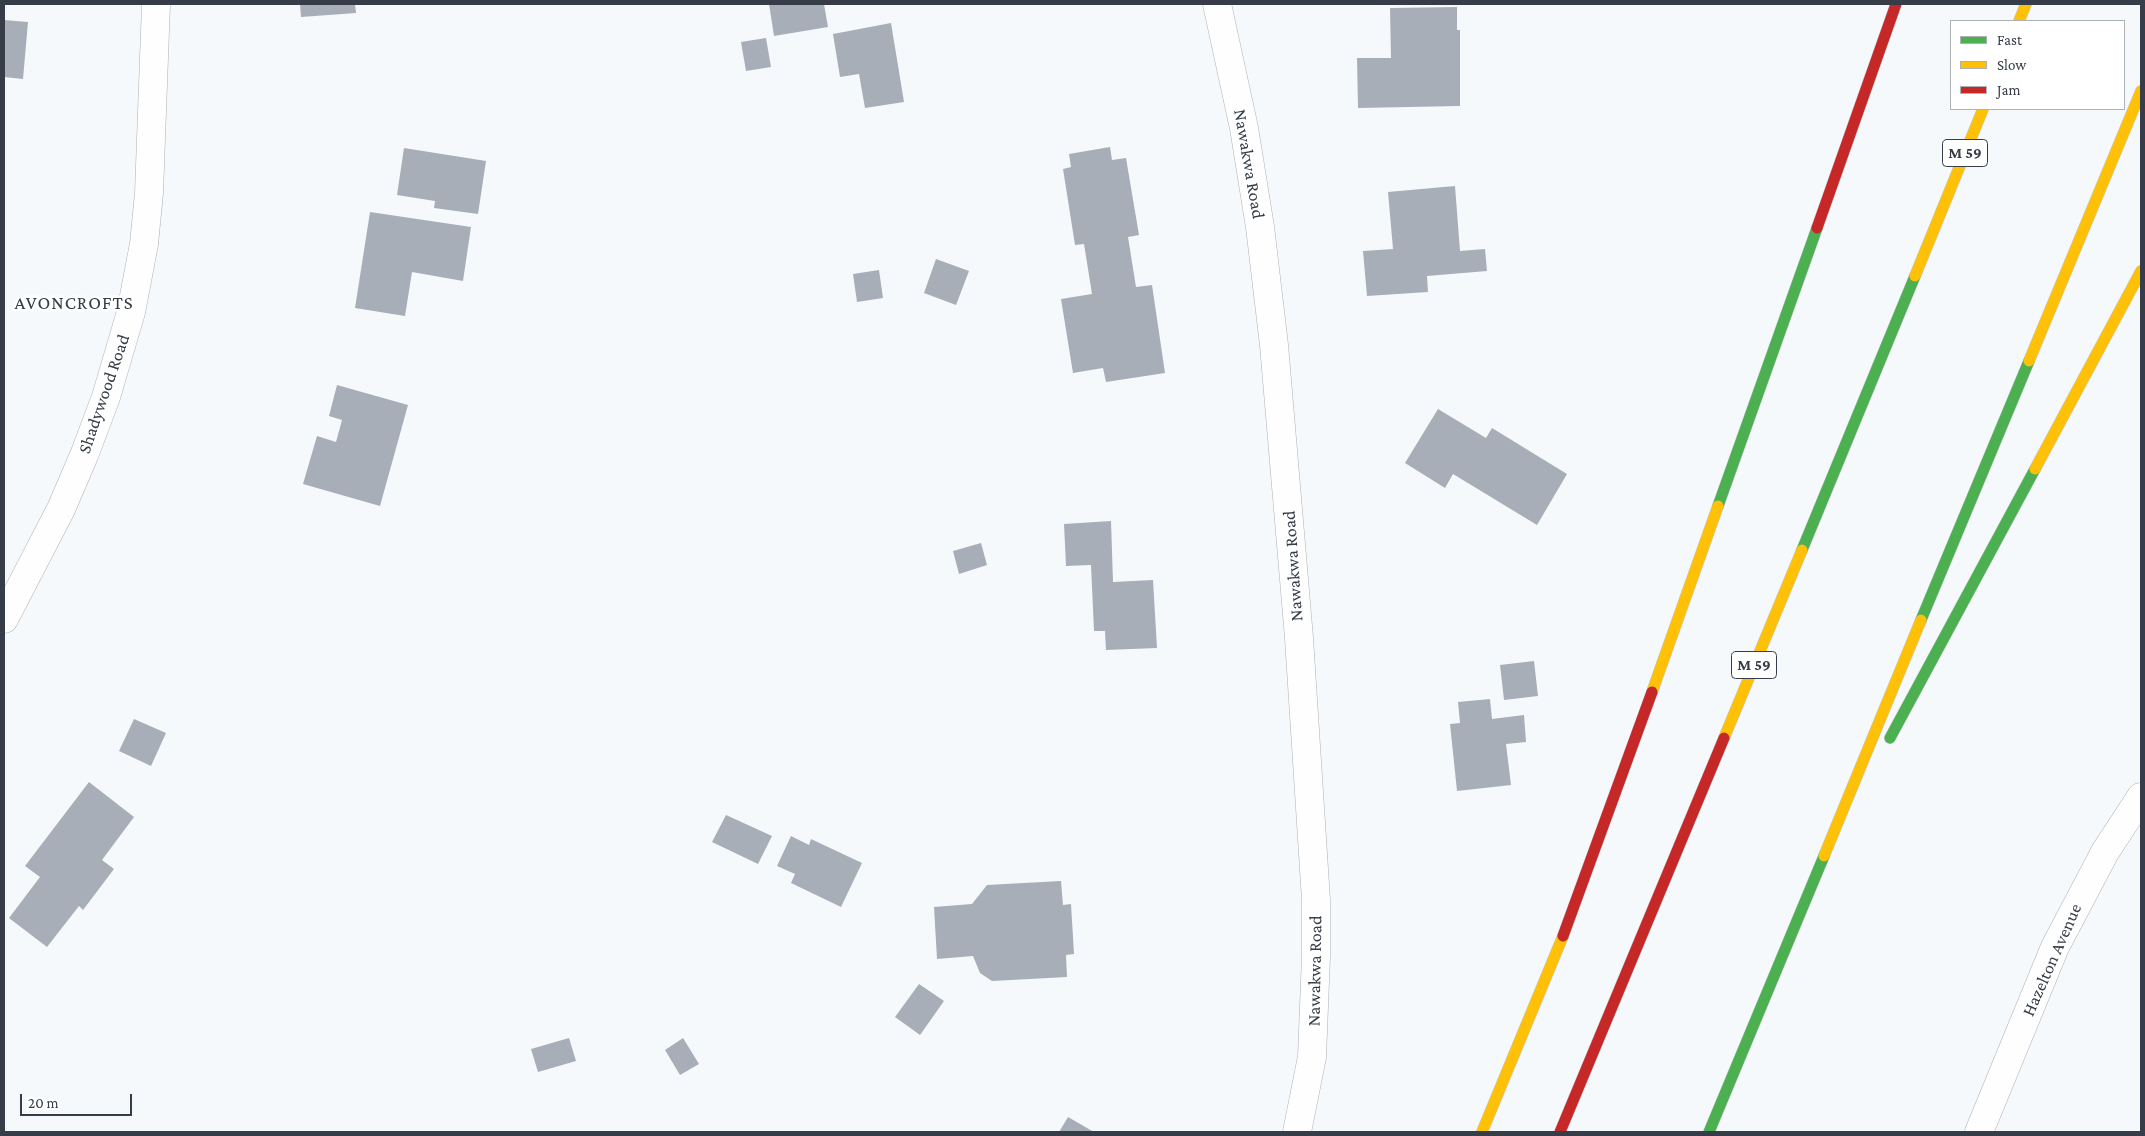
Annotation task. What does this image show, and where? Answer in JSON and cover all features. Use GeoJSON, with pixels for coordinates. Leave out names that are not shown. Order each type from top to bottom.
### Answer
{"type":"FeatureCollection","features":[{"type":"Feature","properties":{"kind":"highway"},"geometry":{"type":"LineString","coordinates":[[1482,1132],[1562,938],[1602,833],[1896,4]]}},
{"type":"Feature","properties":{"kind":"highway"},"geometry":{"type":"LineString","coordinates":[[2019,20],[2026,4]]}},
{"type":"Feature","properties":{"kind":"highway"},"geometry":{"type":"LineString","coordinates":[[1709,1132],[2141,91]]}},
{"type":"Feature","properties":{"kind":"highway","name":"M 59"},"geometry":{"type":"LineString","coordinates":[[1560,1132],[1640,945],[1983,110]]}},
{"type":"Feature","properties":{"kind":"highway"},"geometry":{"type":"LineString","coordinates":[[1884,748],[2141,271]]}},
{"type":"Feature","properties":{"kind":"highway"},"geometry":{"type":"LineString","coordinates":[[1819,869],[1875,765]]}},
{"type":"Feature","properties":{"kind":"street","name":"Shadywood Road"},"geometry":{"type":"LineString","coordinates":[[4,619],[61,510],[85,453],[106,397],[131,312],[144,244],[149,193],[156,4]]}},
{"type":"Feature","properties":{"kind":"street","name":"Nawakwa Road"},"geometry":{"type":"LineString","coordinates":[[1217,4],[1244,128],[1260,227],[1284,456],[1299,638],[1316,900],[1316,956],[1312,1057],[1297,1132]]}},
{"type":"Feature","properties":{"kind":"street","name":"Hazelton Avenue"},"geometry":{"type":"LineString","coordinates":[[1980,1132],[2055,946],[2106,852],[2141,797]]}},
{"type":"Feature","properties":{"kind":"building"},"geometry":{"type":"Polygon","coordinates":[[[300,4],[355,4],[356,13],[301,17],[300,4]]]}},
{"type":"Feature","properties":{"kind":"building"},"geometry":{"type":"Polygon","coordinates":[[[769,4],[824,4],[828,27],[774,36],[769,4]]]}},
{"type":"Feature","properties":{"kind":"building"},"geometry":{"type":"Polygon","coordinates":[[[1457,7],[1457,30],[1460,30],[1460,106],[1358,108],[1357,58],[1391,58],[1390,8],[1457,7]]]}},
{"type":"Feature","properties":{"kind":"building"},"geometry":{"type":"Polygon","coordinates":[[[4,20],[28,22],[23,79],[4,77],[4,20]]]}},
{"type":"Feature","properties":{"kind":"building"},"geometry":{"type":"Polygon","coordinates":[[[891,23],[904,102],[865,108],[859,74],[840,77],[833,34],[891,23]]]}},
{"type":"Feature","properties":{"kind":"building"},"geometry":{"type":"Polygon","coordinates":[[[766,38],[771,67],[746,71],[741,42],[766,38]]]}},
{"type":"Feature","properties":{"kind":"building"},"geometry":{"type":"Polygon","coordinates":[[[1110,147],[1112,160],[1126,158],[1139,235],[1128,237],[1136,287],[1152,285],[1165,373],[1106,382],[1103,368],[1073,373],[1061,299],[1092,294],[1084,244],[1075,245],[1063,169],[1071,167],[1069,154],[1110,147]]]}},
{"type":"Feature","properties":{"kind":"building"},"geometry":{"type":"Polygon","coordinates":[[[404,148],[486,161],[478,214],[434,208],[435,201],[397,195],[404,148]]]}},
{"type":"Feature","properties":{"kind":"building"},"geometry":{"type":"Polygon","coordinates":[[[1455,186],[1460,251],[1485,249],[1487,271],[1427,276],[1428,292],[1367,296],[1363,251],[1393,249],[1388,192],[1455,186]]]}},
{"type":"Feature","properties":{"kind":"building"},"geometry":{"type":"Polygon","coordinates":[[[370,212],[471,227],[463,281],[412,272],[405,316],[355,308],[370,212]]]}},
{"type":"Feature","properties":{"kind":"building"},"geometry":{"type":"Polygon","coordinates":[[[936,259],[969,271],[956,305],[924,293],[936,259]]]}},
{"type":"Feature","properties":{"kind":"building"},"geometry":{"type":"Polygon","coordinates":[[[879,270],[883,298],[857,302],[853,274],[879,270]]]}},
{"type":"Feature","properties":{"kind":"building"},"geometry":{"type":"Polygon","coordinates":[[[337,385],[408,405],[380,506],[303,484],[317,436],[336,442],[342,420],[329,416],[337,385]]]}},
{"type":"Feature","properties":{"kind":"building"},"geometry":{"type":"Polygon","coordinates":[[[1438,409],[1486,438],[1492,428],[1567,474],[1537,525],[1453,474],[1445,488],[1405,463],[1438,409]]]}},
{"type":"Feature","properties":{"kind":"building"},"geometry":{"type":"Polygon","coordinates":[[[1111,521],[1113,582],[1153,580],[1157,648],[1106,650],[1105,631],[1094,631],[1091,565],[1066,566],[1064,524],[1111,521]]]}},
{"type":"Feature","properties":{"kind":"building"},"geometry":{"type":"Polygon","coordinates":[[[981,543],[987,565],[959,574],[953,551],[981,543]]]}},
{"type":"Feature","properties":{"kind":"building"},"geometry":{"type":"Polygon","coordinates":[[[1534,661],[1538,696],[1504,700],[1500,665],[1534,661]]]}},
{"type":"Feature","properties":{"kind":"building"},"geometry":{"type":"Polygon","coordinates":[[[1490,699],[1492,719],[1524,715],[1526,742],[1506,744],[1511,785],[1457,791],[1450,724],[1460,723],[1458,702],[1490,699]]]}},
{"type":"Feature","properties":{"kind":"building"},"geometry":{"type":"Polygon","coordinates":[[[134,719],[166,733],[151,766],[119,751],[134,719]]]}},
{"type":"Feature","properties":{"kind":"building"},"geometry":{"type":"Polygon","coordinates":[[[89,782],[134,817],[102,860],[114,869],[83,910],[79,906],[47,947],[9,918],[40,877],[25,866],[89,782]]]}},
{"type":"Feature","properties":{"kind":"building"},"geometry":{"type":"Polygon","coordinates":[[[726,815],[772,836],[758,864],[712,842],[726,815]]]}},
{"type":"Feature","properties":{"kind":"building"},"geometry":{"type":"Polygon","coordinates":[[[791,836],[809,845],[811,839],[862,863],[841,907],[791,883],[795,874],[777,866],[791,836]]]}},
{"type":"Feature","properties":{"kind":"building"},"geometry":{"type":"Polygon","coordinates":[[[1061,881],[1063,905],[1071,904],[1074,954],[1066,955],[1067,977],[992,981],[980,973],[973,956],[937,959],[934,907],[972,904],[987,885],[1061,881]]]}},
{"type":"Feature","properties":{"kind":"building"},"geometry":{"type":"Polygon","coordinates":[[[919,984],[944,1001],[920,1035],[895,1017],[919,984]]]}},
{"type":"Feature","properties":{"kind":"building"},"geometry":{"type":"Polygon","coordinates":[[[569,1038],[576,1061],[538,1072],[531,1049],[569,1038]]]}},
{"type":"Feature","properties":{"kind":"building"},"geometry":{"type":"Polygon","coordinates":[[[683,1038],[699,1064],[680,1075],[665,1050],[683,1038]]]}},
{"type":"Feature","properties":{"kind":"building"},"geometry":{"type":"Polygon","coordinates":[[[1068,1117],[1094,1132],[1059,1132],[1068,1117]]]}},
{"type":"Feature","properties":{"kind":"traffic: fast"},"geometry":{"type":"LineString","coordinates":[[1718,506],[1817,228]]}},
{"type":"Feature","properties":{"kind":"traffic: fast"},"geometry":{"type":"LineString","coordinates":[[1802,550],[1915,276]]}},
{"type":"Feature","properties":{"kind":"traffic: fast"},"geometry":{"type":"LineString","coordinates":[[1921,620],[2029,361]]}},
{"type":"Feature","properties":{"kind":"traffic: fast"},"geometry":{"type":"LineString","coordinates":[[1890,738],[2035,469]]}},
{"type":"Feature","properties":{"kind":"traffic: fast"},"geometry":{"type":"LineString","coordinates":[[1709,1132],[1824,856]]}},
{"type":"Feature","properties":{"kind":"traffic: slow"},"geometry":{"type":"LineString","coordinates":[[2019,20],[2026,4]]}},
{"type":"Feature","properties":{"kind":"traffic: slow"},"geometry":{"type":"LineString","coordinates":[[2029,361],[2141,91]]}},
{"type":"Feature","properties":{"kind":"traffic: slow"},"geometry":{"type":"LineString","coordinates":[[1915,276],[1983,110]]}},
{"type":"Feature","properties":{"kind":"traffic: slow"},"geometry":{"type":"LineString","coordinates":[[2035,469],[2141,271]]}},
{"type":"Feature","properties":{"kind":"traffic: slow"},"geometry":{"type":"LineString","coordinates":[[1652,692],[1718,506]]}},
{"type":"Feature","properties":{"kind":"traffic: slow"},"geometry":{"type":"LineString","coordinates":[[1724,738],[1802,550]]}},
{"type":"Feature","properties":{"kind":"traffic: slow"},"geometry":{"type":"LineString","coordinates":[[1824,856],[1921,620]]}},
{"type":"Feature","properties":{"kind":"traffic: slow"},"geometry":{"type":"LineString","coordinates":[[1482,1132],[1563,936]]}},
{"type":"Feature","properties":{"kind":"traffic: jam"},"geometry":{"type":"LineString","coordinates":[[1817,228],[1896,4]]}},
{"type":"Feature","properties":{"kind":"traffic: jam"},"geometry":{"type":"LineString","coordinates":[[1563,936],[1652,692]]}},
{"type":"Feature","properties":{"kind":"traffic: jam"},"geometry":{"type":"LineString","coordinates":[[1560,1132],[1724,738]]}},
{"type":"Feature","properties":{"kind":"district","name":"AVONCROFTS"},"geometry":{"type":"Point","coordinates":[74,303]}}]}
